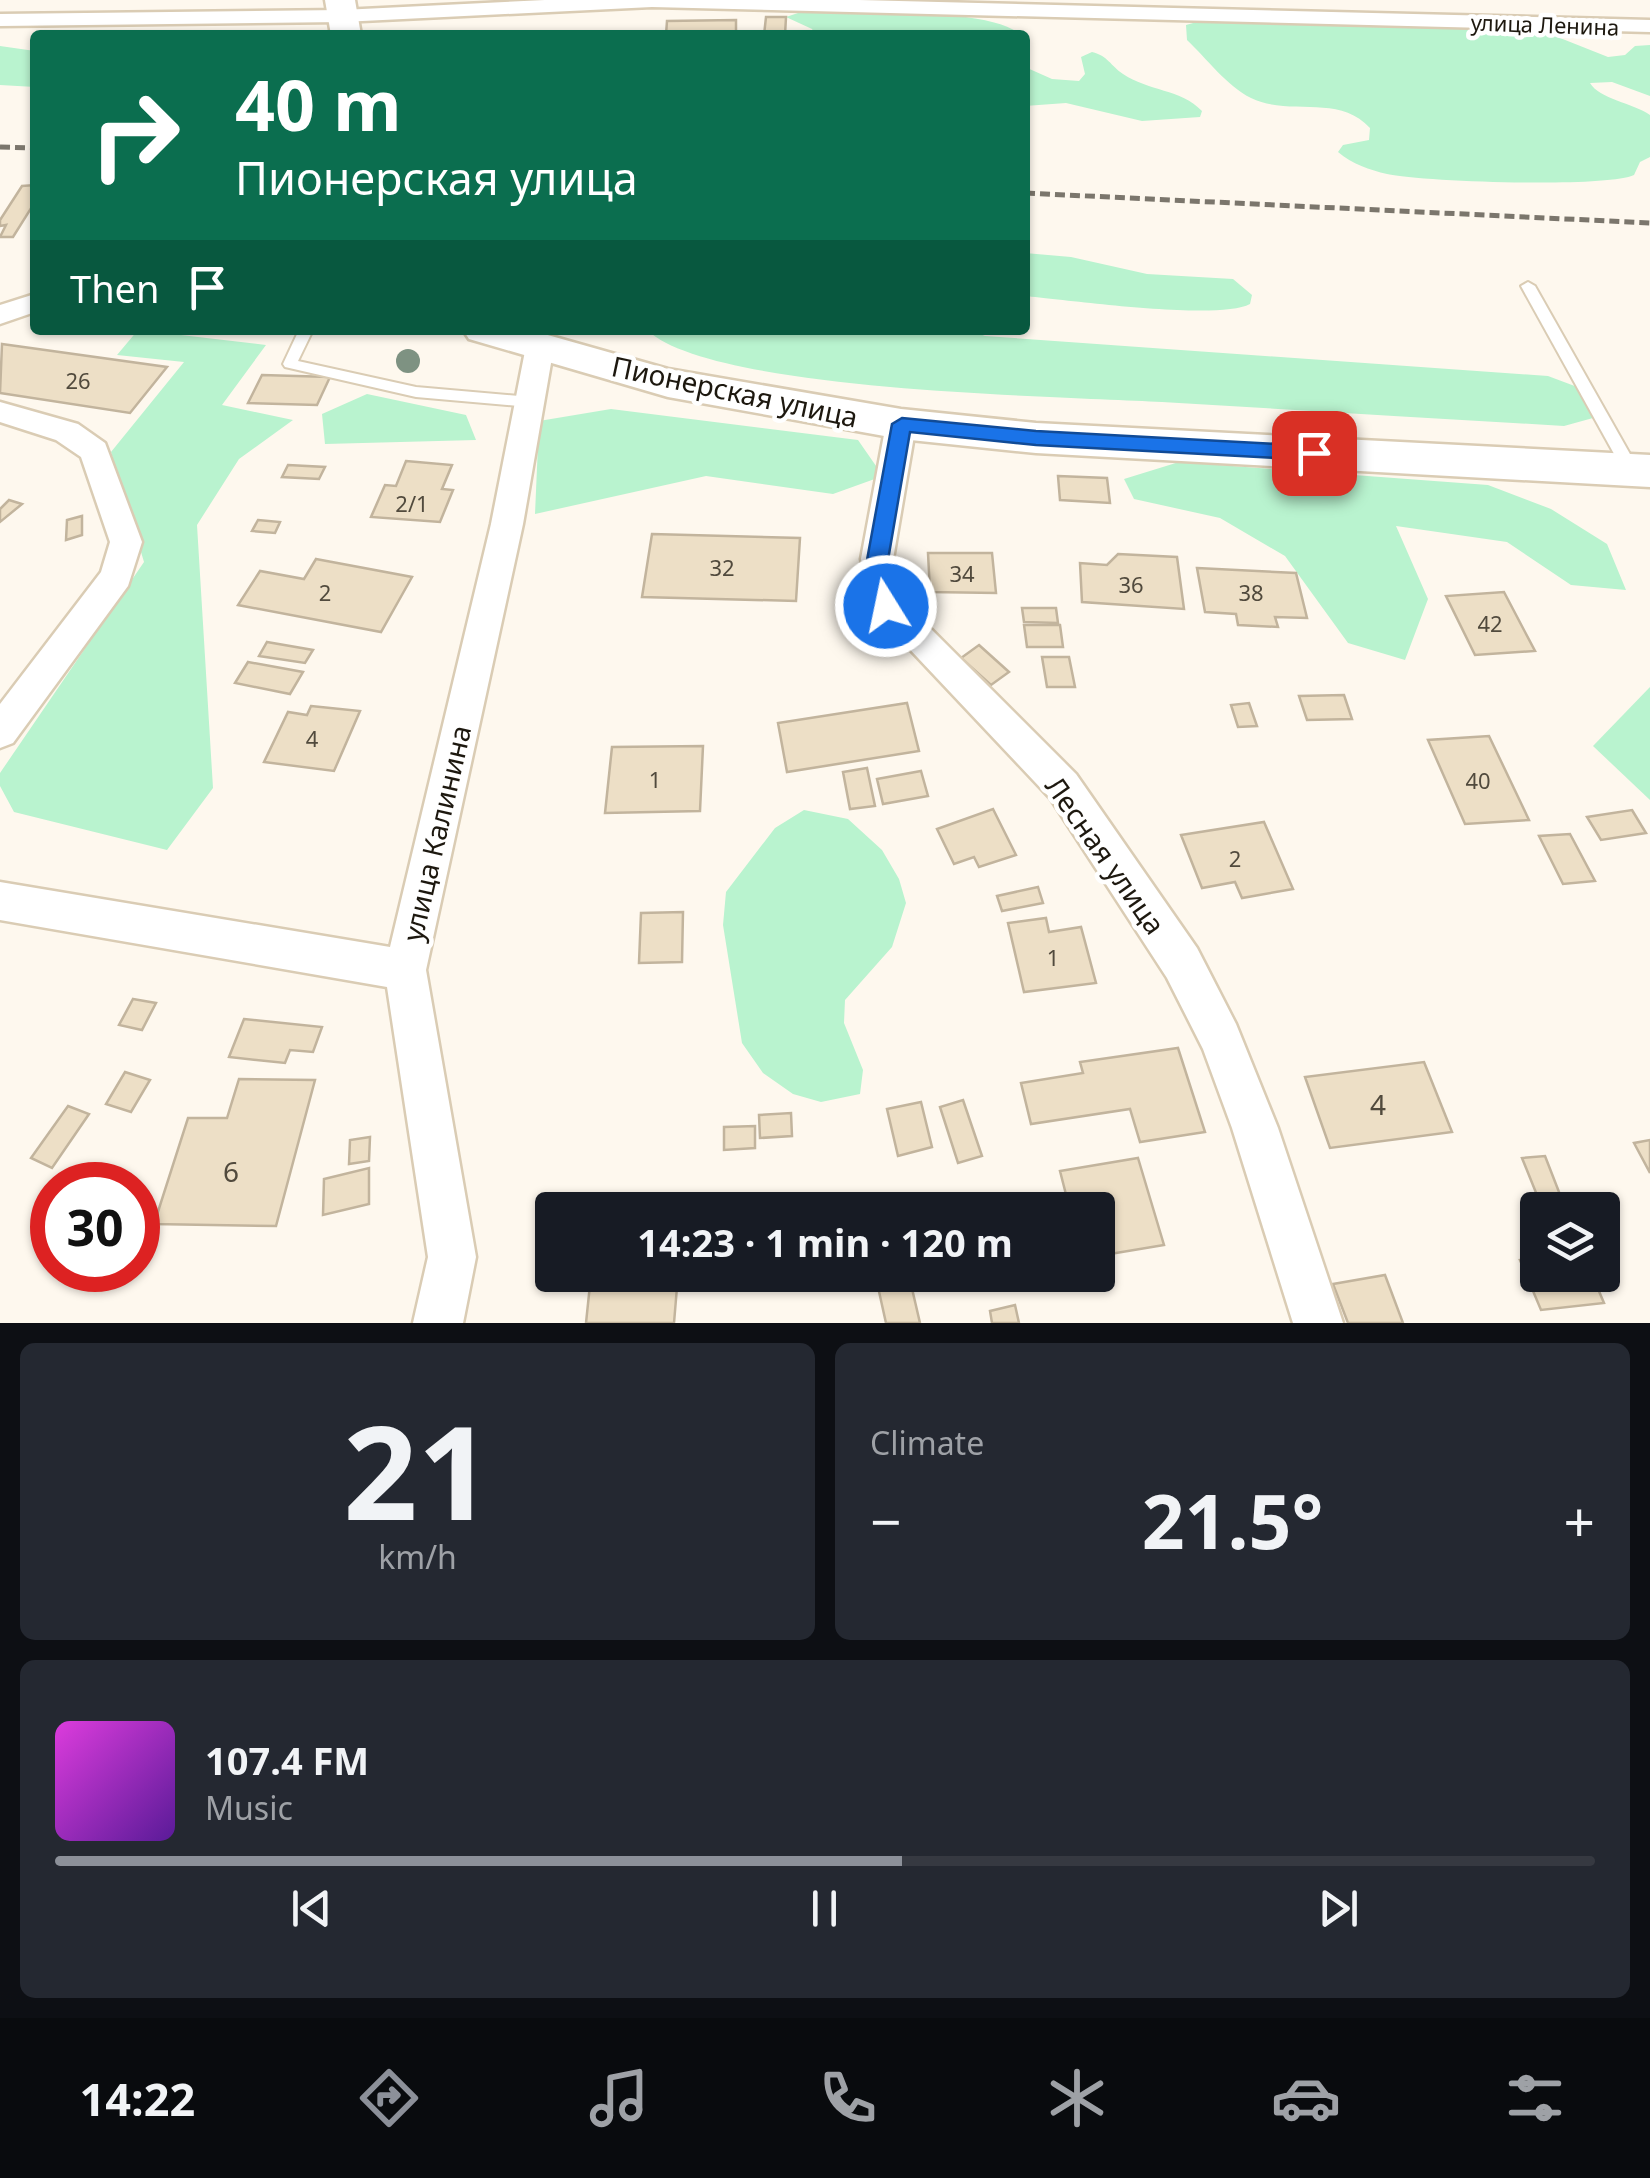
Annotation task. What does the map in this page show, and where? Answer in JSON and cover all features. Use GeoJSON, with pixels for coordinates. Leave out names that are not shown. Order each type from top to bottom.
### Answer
{"type":"FeatureCollection","features":[{"type":"Feature","properties":{"kind":"street","name":"улица Ленина"},"geometry":{"type":"LineString","coordinates":[[0,20],[342,17],[652,2],[1249,8],[1650,26]]}},
{"type":"Feature","properties":{"kind":"street"},"geometry":{"type":"LineString","coordinates":[[0,315],[30,305]]}},
{"type":"Feature","properties":{"kind":"street","name":"Пионерская улица"},"geometry":{"type":"LineString","coordinates":[[501,335],[668,383],[902,424],[1036,438],[1641,470]]}},
{"type":"Feature","properties":{"kind":"street","name":"улица Калинина"},"geometry":{"type":"LineString","coordinates":[[438,1323],[452,1257],[404,970],[506,524],[540,346]]}},
{"type":"Feature","properties":{"kind":"street"},"geometry":{"type":"LineString","coordinates":[[0,412],[67,432],[94,451],[126,542],[116,578],[0,732]]}},
{"type":"Feature","properties":{"kind":"street","name":"Лесная улица"},"geometry":{"type":"LineString","coordinates":[[902,424],[877,560],[886,606],[1064,786],[1182,963],[1221,1039],[1248,1110],[1293,1237],[1318,1323]]}},
{"type":"Feature","properties":{"kind":"street"},"geometry":{"type":"LineString","coordinates":[[0,901],[404,970]]}},
{"type":"Feature","properties":{"kind":"lane"},"geometry":{"type":"LineString","coordinates":[[1528,286],[1641,470]]}},
{"type":"Feature","properties":{"kind":"lane"},"geometry":{"type":"LineString","coordinates":[[304,335],[290,364],[435,394],[530,402]]}},
{"type":"Feature","properties":{"kind":"green space"},"geometry":{"type":"Polygon","coordinates":[[[798,13],[949,15],[979,19],[1012,30],[812,30],[786,17],[798,13]]]}},
{"type":"Feature","properties":{"kind":"green space"},"geometry":{"type":"Polygon","coordinates":[[[1204,20],[1545,32],[1608,57],[1625,55],[1635,46],[1650,45],[1650,96],[1612,82],[1590,83],[1601,93],[1650,115],[1650,157],[1640,162],[1634,175],[1553,183],[1407,177],[1374,171],[1338,152],[1343,145],[1369,140],[1370,128],[1357,117],[1329,108],[1266,103],[1242,93],[1226,80],[1187,40],[1186,25],[1204,20]]]}},
{"type":"Feature","properties":{"kind":"green space"},"geometry":{"type":"Polygon","coordinates":[[[0,46],[30,50],[30,87],[0,85],[0,46]]]}},
{"type":"Feature","properties":{"kind":"green space"},"geometry":{"type":"Polygon","coordinates":[[[1092,52],[1102,56],[1133,80],[1194,104],[1202,111],[1200,117],[1142,121],[1066,103],[1030,106],[1030,69],[1052,79],[1079,81],[1085,74],[1081,57],[1092,52]]]}},
{"type":"Feature","properties":{"kind":"green space"},"geometry":{"type":"Polygon","coordinates":[[[1030,253],[1071,257],[1147,274],[1233,279],[1252,295],[1250,304],[1233,309],[1142,308],[1030,297],[1030,253]]]}},
{"type":"Feature","properties":{"kind":"green space"},"geometry":{"type":"Polygon","coordinates":[[[134,335],[181,335],[266,345],[222,405],[293,420],[239,459],[197,525],[213,788],[167,850],[14,812],[0,786],[0,773],[144,562],[111,452],[184,362],[117,355],[134,335]]]}},
{"type":"Feature","properties":{"kind":"green space"},"geometry":{"type":"Polygon","coordinates":[[[656,335],[982,335],[1548,376],[1580,388],[1597,410],[1593,418],[1564,426],[972,393],[812,378],[741,367],[684,351],[656,335]]]}},
{"type":"Feature","properties":{"kind":"green space"},"geometry":{"type":"Polygon","coordinates":[[[367,394],[466,415],[476,440],[325,444],[322,414],[367,394]]]}},
{"type":"Feature","properties":{"kind":"green space"},"geometry":{"type":"Polygon","coordinates":[[[611,409],[858,440],[883,476],[833,494],[706,476],[535,514],[539,421],[611,409]]]}},
{"type":"Feature","properties":{"kind":"green space"},"geometry":{"type":"Polygon","coordinates":[[[1179,462],[1488,485],[1551,509],[1607,544],[1626,590],[1571,585],[1507,542],[1396,526],[1428,599],[1405,660],[1348,643],[1285,556],[1220,518],[1134,499],[1124,479],[1179,462]]]}},
{"type":"Feature","properties":{"kind":"green space"},"geometry":{"type":"Polygon","coordinates":[[[1650,687],[1650,800],[1593,746],[1650,687]]]}},
{"type":"Feature","properties":{"kind":"green space"},"geometry":{"type":"Polygon","coordinates":[[[804,810],[848,819],[882,850],[899,879],[906,903],[892,947],[845,1000],[844,1023],[863,1070],[860,1094],[821,1102],[793,1094],[763,1073],[742,1043],[723,925],[726,892],[775,828],[804,810]]]}},
{"type":"Feature","properties":{"kind":"building"},"geometry":{"type":"Polygon","coordinates":[[[766,17],[786,17],[785,30],[765,30],[766,17]]]}},
{"type":"Feature","properties":{"kind":"building"},"geometry":{"type":"Polygon","coordinates":[[[736,20],[736,30],[666,30],[667,21],[736,20]]]}},
{"type":"Feature","properties":{"kind":"building"},"geometry":{"type":"Polygon","coordinates":[[[30,185],[30,210],[13,237],[0,237],[6,225],[0,226],[0,220],[22,186],[30,185]]]}},
{"type":"Feature","properties":{"kind":"building"},"geometry":{"type":"Polygon","coordinates":[[[2,344],[167,367],[130,413],[0,393],[2,344]]]}},
{"type":"Feature","properties":{"kind":"building"},"geometry":{"type":"Polygon","coordinates":[[[262,375],[330,377],[317,405],[248,403],[262,375]]]}},
{"type":"Feature","properties":{"kind":"building"},"geometry":{"type":"Polygon","coordinates":[[[406,461],[452,465],[442,489],[453,490],[440,522],[371,517],[385,485],[396,486],[406,461]]]}},
{"type":"Feature","properties":{"kind":"building"},"geometry":{"type":"Polygon","coordinates":[[[288,465],[325,467],[319,479],[282,477],[288,465]]]}},
{"type":"Feature","properties":{"kind":"building"},"geometry":{"type":"Polygon","coordinates":[[[1058,476],[1107,478],[1110,503],[1060,500],[1058,476]]]}},
{"type":"Feature","properties":{"kind":"building"},"geometry":{"type":"Polygon","coordinates":[[[9,500],[22,504],[0,522],[0,509],[9,500]]]}},
{"type":"Feature","properties":{"kind":"building"},"geometry":{"type":"Polygon","coordinates":[[[82,516],[82,535],[66,540],[67,520],[82,516]]]}},
{"type":"Feature","properties":{"kind":"building"},"geometry":{"type":"Polygon","coordinates":[[[258,520],[280,522],[275,533],[252,531],[258,520]]]}},
{"type":"Feature","properties":{"kind":"building"},"geometry":{"type":"Polygon","coordinates":[[[652,534],[800,538],[796,601],[642,597],[652,534]]]}},
{"type":"Feature","properties":{"kind":"building"},"geometry":{"type":"Polygon","coordinates":[[[928,553],[992,553],[996,593],[930,592],[928,553]]]}},
{"type":"Feature","properties":{"kind":"building"},"geometry":{"type":"Polygon","coordinates":[[[1118,554],[1177,557],[1184,609],[1082,602],[1080,563],[1107,565],[1118,554]]]}},
{"type":"Feature","properties":{"kind":"building"},"geometry":{"type":"Polygon","coordinates":[[[316,559],[412,577],[381,632],[238,605],[260,571],[304,579],[316,559]]]}},
{"type":"Feature","properties":{"kind":"building"},"geometry":{"type":"Polygon","coordinates":[[[1197,568],[1296,573],[1307,618],[1275,617],[1278,627],[1238,625],[1236,614],[1205,612],[1197,568]]]}},
{"type":"Feature","properties":{"kind":"building"},"geometry":{"type":"Polygon","coordinates":[[[1504,592],[1535,651],[1475,655],[1446,596],[1504,592]]]}},
{"type":"Feature","properties":{"kind":"building"},"geometry":{"type":"Polygon","coordinates":[[[1022,608],[1056,608],[1058,623],[1024,622],[1022,608]]]}},
{"type":"Feature","properties":{"kind":"building"},"geometry":{"type":"Polygon","coordinates":[[[1024,625],[1060,625],[1063,647],[1027,647],[1024,625]]]}},
{"type":"Feature","properties":{"kind":"building"},"geometry":{"type":"Polygon","coordinates":[[[267,642],[313,650],[305,663],[259,656],[267,642]]]}},
{"type":"Feature","properties":{"kind":"building"},"geometry":{"type":"Polygon","coordinates":[[[979,645],[1009,672],[991,685],[961,658],[979,645]]]}},
{"type":"Feature","properties":{"kind":"building"},"geometry":{"type":"Polygon","coordinates":[[[1042,657],[1069,657],[1075,687],[1047,687],[1042,657]]]}},
{"type":"Feature","properties":{"kind":"building"},"geometry":{"type":"Polygon","coordinates":[[[248,662],[303,672],[290,694],[235,683],[248,662]]]}},
{"type":"Feature","properties":{"kind":"building"},"geometry":{"type":"Polygon","coordinates":[[[1344,695],[1352,719],[1307,720],[1299,696],[1344,695]]]}},
{"type":"Feature","properties":{"kind":"building"},"geometry":{"type":"Polygon","coordinates":[[[907,703],[919,751],[787,772],[778,723],[907,703]]]}},
{"type":"Feature","properties":{"kind":"building"},"geometry":{"type":"Polygon","coordinates":[[[1249,703],[1257,726],[1238,727],[1231,705],[1249,703]]]}},
{"type":"Feature","properties":{"kind":"building"},"geometry":{"type":"Polygon","coordinates":[[[311,706],[360,711],[334,771],[264,762],[288,712],[307,715],[311,706]]]}},
{"type":"Feature","properties":{"kind":"building"},"geometry":{"type":"Polygon","coordinates":[[[1489,736],[1529,820],[1465,824],[1428,740],[1489,736]]]}},
{"type":"Feature","properties":{"kind":"building"},"geometry":{"type":"Polygon","coordinates":[[[703,746],[700,811],[605,813],[612,747],[703,746]]]}},
{"type":"Feature","properties":{"kind":"building"},"geometry":{"type":"Polygon","coordinates":[[[867,768],[875,806],[850,809],[843,772],[867,768]]]}},
{"type":"Feature","properties":{"kind":"building"},"geometry":{"type":"Polygon","coordinates":[[[921,771],[928,796],[883,804],[877,779],[921,771]]]}},
{"type":"Feature","properties":{"kind":"building"},"geometry":{"type":"Polygon","coordinates":[[[993,809],[1016,855],[979,867],[974,857],[954,864],[937,829],[993,809]]]}},
{"type":"Feature","properties":{"kind":"building"},"geometry":{"type":"Polygon","coordinates":[[[1632,810],[1646,833],[1601,840],[1587,817],[1632,810]]]}},
{"type":"Feature","properties":{"kind":"building"},"geometry":{"type":"Polygon","coordinates":[[[1264,822],[1293,889],[1242,898],[1235,882],[1202,888],[1181,835],[1264,822]]]}},
{"type":"Feature","properties":{"kind":"building"},"geometry":{"type":"Polygon","coordinates":[[[1570,834],[1595,881],[1563,884],[1539,836],[1570,834]]]}},
{"type":"Feature","properties":{"kind":"building"},"geometry":{"type":"Polygon","coordinates":[[[1038,887],[1043,903],[1002,911],[997,896],[1038,887]]]}},
{"type":"Feature","properties":{"kind":"building"},"geometry":{"type":"Polygon","coordinates":[[[683,912],[682,962],[639,963],[641,913],[683,912]]]}},
{"type":"Feature","properties":{"kind":"building"},"geometry":{"type":"Polygon","coordinates":[[[1046,918],[1049,932],[1081,927],[1096,983],[1024,992],[1008,923],[1046,918]]]}},
{"type":"Feature","properties":{"kind":"building"},"geometry":{"type":"Polygon","coordinates":[[[133,999],[156,1003],[142,1030],[119,1025],[133,999]]]}},
{"type":"Feature","properties":{"kind":"building"},"geometry":{"type":"Polygon","coordinates":[[[244,1019],[322,1027],[313,1052],[290,1050],[285,1063],[229,1057],[244,1019]]]}},
{"type":"Feature","properties":{"kind":"building"},"geometry":{"type":"Polygon","coordinates":[[[1178,1048],[1205,1132],[1140,1142],[1130,1109],[1031,1124],[1021,1083],[1083,1073],[1080,1062],[1178,1048]]]}},
{"type":"Feature","properties":{"kind":"building"},"geometry":{"type":"Polygon","coordinates":[[[1424,1062],[1452,1132],[1330,1148],[1305,1077],[1424,1062]]]}},
{"type":"Feature","properties":{"kind":"building"},"geometry":{"type":"Polygon","coordinates":[[[125,1072],[150,1080],[131,1112],[106,1104],[125,1072]]]}},
{"type":"Feature","properties":{"kind":"building"},"geometry":{"type":"Polygon","coordinates":[[[239,1079],[315,1080],[276,1226],[160,1224],[160,1205],[188,1118],[227,1118],[239,1079]]]}},
{"type":"Feature","properties":{"kind":"building"},"geometry":{"type":"Polygon","coordinates":[[[963,1100],[982,1156],[958,1163],[940,1107],[963,1100]]]}},
{"type":"Feature","properties":{"kind":"building"},"geometry":{"type":"Polygon","coordinates":[[[921,1102],[932,1147],[898,1156],[887,1109],[921,1102]]]}},
{"type":"Feature","properties":{"kind":"building"},"geometry":{"type":"Polygon","coordinates":[[[68,1106],[89,1114],[56,1162],[31,1158],[68,1106]]]}},
{"type":"Feature","properties":{"kind":"building"},"geometry":{"type":"Polygon","coordinates":[[[791,1113],[792,1136],[760,1138],[759,1115],[791,1113]]]}},
{"type":"Feature","properties":{"kind":"building"},"geometry":{"type":"Polygon","coordinates":[[[755,1126],[755,1148],[724,1150],[724,1127],[755,1126]]]}},
{"type":"Feature","properties":{"kind":"building"},"geometry":{"type":"Polygon","coordinates":[[[370,1137],[369,1161],[349,1164],[350,1140],[370,1137]]]}},
{"type":"Feature","properties":{"kind":"building"},"geometry":{"type":"Polygon","coordinates":[[[1650,1140],[1650,1173],[1634,1143],[1650,1140]]]}},
{"type":"Feature","properties":{"kind":"building"},"geometry":{"type":"Polygon","coordinates":[[[1545,1156],[1559,1192],[1536,1192],[1522,1158],[1545,1156]]]}},
{"type":"Feature","properties":{"kind":"building"},"geometry":{"type":"Polygon","coordinates":[[[1138,1158],[1164,1245],[1115,1253],[1115,1192],[1065,1192],[1060,1171],[1138,1158]]]}},
{"type":"Feature","properties":{"kind":"building"},"geometry":{"type":"Polygon","coordinates":[[[369,1168],[369,1204],[323,1215],[324,1179],[369,1168]]]}},
{"type":"Feature","properties":{"kind":"building"},"geometry":{"type":"Polygon","coordinates":[[[1385,1275],[1403,1323],[1348,1323],[1333,1284],[1385,1275]]]}},
{"type":"Feature","properties":{"kind":"building"},"geometry":{"type":"Polygon","coordinates":[[[589,1292],[677,1292],[674,1323],[586,1323],[589,1292]]]}},
{"type":"Feature","properties":{"kind":"building"},"geometry":{"type":"Polygon","coordinates":[[[879,1292],[913,1292],[920,1323],[886,1323],[879,1292]]]}},
{"type":"Feature","properties":{"kind":"building"},"geometry":{"type":"Polygon","coordinates":[[[1533,1292],[1599,1292],[1604,1303],[1541,1310],[1533,1292]]]}},
{"type":"Feature","properties":{"kind":"building"},"geometry":{"type":"Polygon","coordinates":[[[1015,1305],[1019,1323],[992,1323],[990,1311],[1015,1305]]]}},
{"type":"Feature","properties":{"kind":"railway"},"geometry":{"type":"LineString","coordinates":[[0,147],[30,148]]}},
{"type":"Feature","properties":{"kind":"railway"},"geometry":{"type":"LineString","coordinates":[[1030,193],[1650,223]]}},
{"type":"Feature","properties":{"kind":"route"},"geometry":{"type":"LineString","coordinates":[[886,606],[877,560],[902,424],[1036,438],[1314,453]]}}]}
